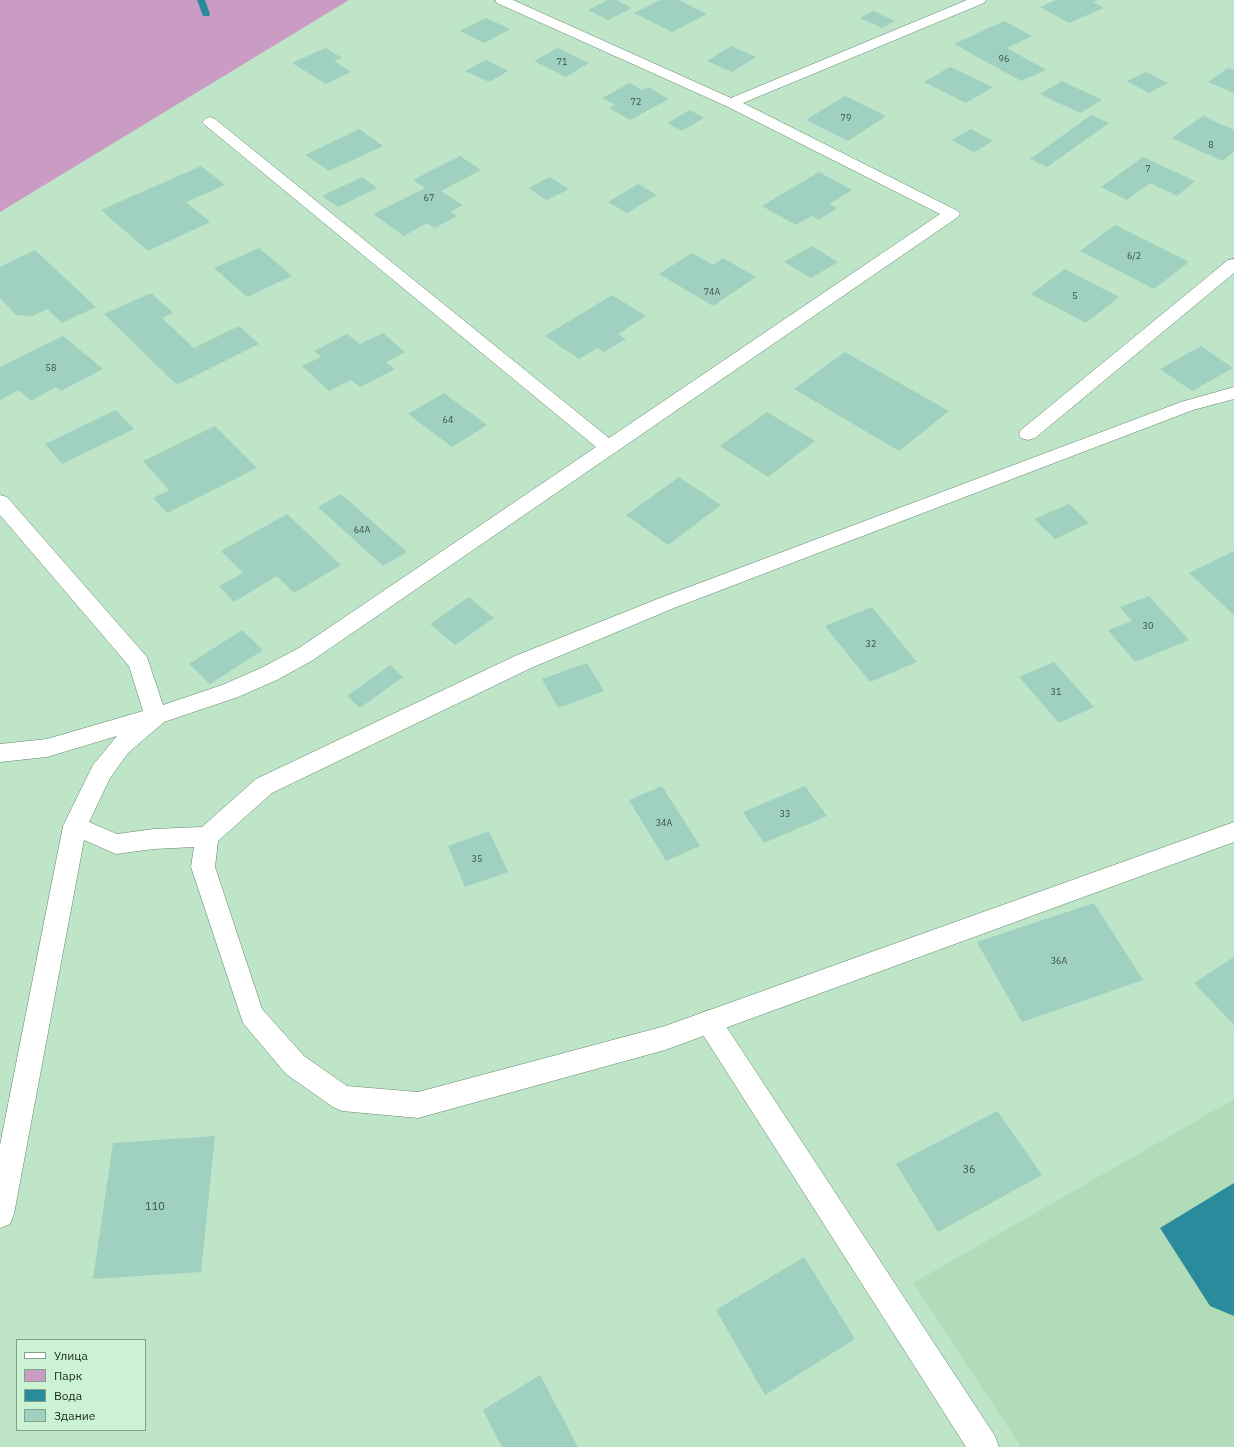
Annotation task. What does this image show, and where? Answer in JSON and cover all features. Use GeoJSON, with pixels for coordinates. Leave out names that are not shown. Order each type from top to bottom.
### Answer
{"type":"FeatureCollection","features":[{"type":"Feature","properties":{"kind":"street"},"geometry":{"type":"LineString","coordinates":[[0,753],[47,748],[156,716],[230,691],[269,674],[306,654],[952,214],[731,103],[502,0]]}},
{"type":"Feature","properties":{"kind":"street"},"geometry":{"type":"LineString","coordinates":[[731,103],[979,0]]}},
{"type":"Feature","properties":{"kind":"street"},"geometry":{"type":"LineString","coordinates":[[210,122],[610,448]]}},
{"type":"Feature","properties":{"kind":"street"},"geometry":{"type":"LineString","coordinates":[[1028,434],[1234,264]]}},
{"type":"Feature","properties":{"kind":"street"},"geometry":{"type":"LineString","coordinates":[[75,826],[116,844],[154,839],[207,837],[264,786],[523,662],[689,594],[1187,406],[1234,393]]}},
{"type":"Feature","properties":{"kind":"street"},"geometry":{"type":"LineString","coordinates":[[0,502],[139,663],[156,716]]}},
{"type":"Feature","properties":{"kind":"street"},"geometry":{"type":"LineString","coordinates":[[0,1214],[75,826],[101,772],[120,747],[156,716]]}},
{"type":"Feature","properties":{"kind":"street"},"geometry":{"type":"LineString","coordinates":[[207,837],[203,867],[252,1015],[295,1065],[342,1098],[418,1105],[665,1038],[1234,832]]}},
{"type":"Feature","properties":{"kind":"street"},"geometry":{"type":"LineString","coordinates":[[709,1022],[984,1447]]}},
{"type":"Feature","properties":{"kind":"shaded area"},"geometry":{"type":"Polygon","coordinates":[[[1234,1099],[1234,1447],[1021,1447],[913,1283],[1234,1099]]]}},
{"type":"Feature","properties":{"kind":"green space"},"geometry":{"type":"Polygon","coordinates":[[[0,0],[349,0],[0,212],[0,0]]]}},
{"type":"Feature","properties":{"kind":"water"},"geometry":{"type":"Polygon","coordinates":[[[1234,1183],[1234,1316],[1210,1306],[1160,1228],[1234,1183]]]}},
{"type":"Feature","properties":{"kind":"building"},"geometry":{"type":"Polygon","coordinates":[[[608,0],[616,0],[632,8],[608,20],[588,10],[608,0]]]}},
{"type":"Feature","properties":{"kind":"building"},"geometry":{"type":"Polygon","coordinates":[[[661,0],[679,0],[707,14],[672,32],[634,13],[661,0]]]}},
{"type":"Feature","properties":{"kind":"building"},"geometry":{"type":"Polygon","coordinates":[[[1056,0],[1098,0],[1093,2],[1104,8],[1069,23],[1040,7],[1056,0]]]}},
{"type":"Feature","properties":{"kind":"building"},"geometry":{"type":"Polygon","coordinates":[[[873,11],[895,21],[882,28],[860,18],[873,11]]]}},
{"type":"Feature","properties":{"kind":"building"},"geometry":{"type":"Polygon","coordinates":[[[486,18],[510,29],[484,43],[460,31],[486,18]]]}},
{"type":"Feature","properties":{"kind":"building"},"geometry":{"type":"Polygon","coordinates":[[[1004,21],[1032,36],[1007,48],[1046,70],[1021,81],[954,44],[1004,21]]]}},
{"type":"Feature","properties":{"kind":"building"},"geometry":{"type":"Polygon","coordinates":[[[731,46],[756,57],[732,72],[707,61],[731,46]]]}},
{"type":"Feature","properties":{"kind":"building"},"geometry":{"type":"Polygon","coordinates":[[[326,48],[342,58],[334,61],[351,72],[326,84],[292,63],[326,48]]]}},
{"type":"Feature","properties":{"kind":"building"},"geometry":{"type":"Polygon","coordinates":[[[558,48],[589,63],[566,77],[534,61],[558,48]]]}},
{"type":"Feature","properties":{"kind":"building"},"geometry":{"type":"Polygon","coordinates":[[[486,60],[508,71],[489,82],[465,71],[486,60]]]}},
{"type":"Feature","properties":{"kind":"building"},"geometry":{"type":"Polygon","coordinates":[[[950,67],[993,87],[966,103],[924,82],[950,67]]]}},
{"type":"Feature","properties":{"kind":"building"},"geometry":{"type":"Polygon","coordinates":[[[1228,68],[1234,70],[1234,93],[1208,82],[1228,68]]]}},
{"type":"Feature","properties":{"kind":"building"},"geometry":{"type":"Polygon","coordinates":[[[1146,72],[1168,83],[1149,93],[1127,81],[1146,72]]]}},
{"type":"Feature","properties":{"kind":"building"},"geometry":{"type":"Polygon","coordinates":[[[1062,81],[1102,100],[1080,113],[1040,94],[1062,81]]]}},
{"type":"Feature","properties":{"kind":"building"},"geometry":{"type":"Polygon","coordinates":[[[630,83],[642,90],[648,87],[669,99],[630,120],[609,108],[615,105],[602,98],[630,83]]]}},
{"type":"Feature","properties":{"kind":"building"},"geometry":{"type":"Polygon","coordinates":[[[845,96],[886,116],[848,141],[806,120],[845,96]]]}},
{"type":"Feature","properties":{"kind":"building"},"geometry":{"type":"Polygon","coordinates":[[[690,110],[704,118],[682,131],[667,123],[690,110]]]}},
{"type":"Feature","properties":{"kind":"building"},"geometry":{"type":"Polygon","coordinates":[[[1091,115],[1109,123],[1047,167],[1030,159],[1091,115]]]}},
{"type":"Feature","properties":{"kind":"building"},"geometry":{"type":"Polygon","coordinates":[[[1203,116],[1234,130],[1234,152],[1222,161],[1172,138],[1203,116]]]}},
{"type":"Feature","properties":{"kind":"building"},"geometry":{"type":"Polygon","coordinates":[[[359,129],[383,146],[329,171],[305,155],[359,129]]]}},
{"type":"Feature","properties":{"kind":"building"},"geometry":{"type":"Polygon","coordinates":[[[971,129],[993,141],[974,152],[951,140],[971,129]]]}},
{"type":"Feature","properties":{"kind":"building"},"geometry":{"type":"Polygon","coordinates":[[[460,156],[481,170],[441,191],[463,205],[450,212],[457,216],[435,228],[427,223],[404,236],[373,214],[425,188],[413,180],[460,156]]]}},
{"type":"Feature","properties":{"kind":"building"},"geometry":{"type":"Polygon","coordinates":[[[1143,157],[1195,181],[1177,196],[1150,183],[1127,200],[1101,187],[1143,157]]]}},
{"type":"Feature","properties":{"kind":"building"},"geometry":{"type":"Polygon","coordinates":[[[201,166],[225,185],[186,202],[210,222],[148,251],[101,210],[201,166]]]}},
{"type":"Feature","properties":{"kind":"building"},"geometry":{"type":"Polygon","coordinates":[[[819,172],[852,190],[829,204],[837,208],[819,220],[812,216],[796,225],[762,206],[819,172]]]}},
{"type":"Feature","properties":{"kind":"building"},"geometry":{"type":"Polygon","coordinates":[[[362,177],[377,188],[338,207],[322,196],[362,177]]]}},
{"type":"Feature","properties":{"kind":"building"},"geometry":{"type":"Polygon","coordinates":[[[550,177],[569,189],[547,200],[528,188],[550,177]]]}},
{"type":"Feature","properties":{"kind":"building"},"geometry":{"type":"Polygon","coordinates":[[[638,184],[657,195],[627,213],[608,202],[638,184]]]}},
{"type":"Feature","properties":{"kind":"building"},"geometry":{"type":"Polygon","coordinates":[[[1115,225],[1189,262],[1154,289],[1080,251],[1115,225]]]}},
{"type":"Feature","properties":{"kind":"building"},"geometry":{"type":"Polygon","coordinates":[[[812,246],[838,262],[811,278],[784,262],[812,246]]]}},
{"type":"Feature","properties":{"kind":"building"},"geometry":{"type":"Polygon","coordinates":[[[259,248],[292,276],[247,297],[214,268],[259,248]]]}},
{"type":"Feature","properties":{"kind":"building"},"geometry":{"type":"Polygon","coordinates":[[[35,250],[96,307],[62,323],[47,309],[32,316],[16,315],[0,298],[0,267],[35,250]]]}},
{"type":"Feature","properties":{"kind":"building"},"geometry":{"type":"Polygon","coordinates":[[[692,253],[713,265],[723,258],[756,277],[713,306],[659,274],[692,253]]]}},
{"type":"Feature","properties":{"kind":"building"},"geometry":{"type":"Polygon","coordinates":[[[1065,269],[1119,297],[1086,323],[1031,294],[1065,269]]]}},
{"type":"Feature","properties":{"kind":"building"},"geometry":{"type":"Polygon","coordinates":[[[151,293],[173,313],[162,318],[194,348],[239,326],[259,344],[177,385],[104,314],[151,293]]]}},
{"type":"Feature","properties":{"kind":"building"},"geometry":{"type":"Polygon","coordinates":[[[612,295],[646,316],[618,334],[626,339],[604,352],[597,348],[579,359],[545,336],[612,295]]]}},
{"type":"Feature","properties":{"kind":"building"},"geometry":{"type":"Polygon","coordinates":[[[383,333],[405,352],[386,362],[395,369],[360,387],[351,380],[329,391],[302,366],[321,357],[314,351],[347,334],[360,344],[383,333]]]}},
{"type":"Feature","properties":{"kind":"building"},"geometry":{"type":"Polygon","coordinates":[[[63,336],[103,369],[61,391],[56,387],[31,401],[19,390],[0,400],[0,367],[63,336]]]}},
{"type":"Feature","properties":{"kind":"building"},"geometry":{"type":"Polygon","coordinates":[[[1201,346],[1233,368],[1192,391],[1160,369],[1201,346]]]}},
{"type":"Feature","properties":{"kind":"building"},"geometry":{"type":"Polygon","coordinates":[[[845,352],[949,411],[899,451],[794,389],[845,352]]]}},
{"type":"Feature","properties":{"kind":"building"},"geometry":{"type":"Polygon","coordinates":[[[444,393],[487,425],[452,447],[408,414],[444,393]]]}},
{"type":"Feature","properties":{"kind":"building"},"geometry":{"type":"Polygon","coordinates":[[[116,410],[134,429],[62,464],[45,444],[116,410]]]}},
{"type":"Feature","properties":{"kind":"building"},"geometry":{"type":"Polygon","coordinates":[[[767,412],[815,441],[768,477],[720,446],[767,412]]]}},
{"type":"Feature","properties":{"kind":"building"},"geometry":{"type":"Polygon","coordinates":[[[215,426],[257,468],[167,513],[153,498],[169,490],[143,461],[215,426]]]}},
{"type":"Feature","properties":{"kind":"building"},"geometry":{"type":"Polygon","coordinates":[[[679,477],[721,505],[668,545],[626,515],[679,477]]]}},
{"type":"Feature","properties":{"kind":"building"},"geometry":{"type":"Polygon","coordinates":[[[341,494],[407,552],[383,566],[318,507],[341,494]]]}},
{"type":"Feature","properties":{"kind":"building"},"geometry":{"type":"Polygon","coordinates":[[[1069,504],[1089,523],[1055,539],[1034,519],[1069,504]]]}},
{"type":"Feature","properties":{"kind":"building"},"geometry":{"type":"Polygon","coordinates":[[[287,514],[341,565],[294,593],[277,576],[234,602],[219,586],[243,573],[221,551],[287,514]]]}},
{"type":"Feature","properties":{"kind":"building"},"geometry":{"type":"Polygon","coordinates":[[[1234,551],[1234,615],[1189,573],[1234,551]]]}},
{"type":"Feature","properties":{"kind":"building"},"geometry":{"type":"Polygon","coordinates":[[[1149,596],[1189,640],[1135,662],[1108,630],[1132,621],[1120,607],[1149,596]]]}},
{"type":"Feature","properties":{"kind":"building"},"geometry":{"type":"Polygon","coordinates":[[[469,597],[494,618],[455,645],[430,624],[469,597]]]}},
{"type":"Feature","properties":{"kind":"building"},"geometry":{"type":"Polygon","coordinates":[[[872,607],[917,662],[870,682],[825,626],[872,607]]]}},
{"type":"Feature","properties":{"kind":"building"},"geometry":{"type":"Polygon","coordinates":[[[242,630],[263,650],[210,684],[189,664],[242,630]]]}},
{"type":"Feature","properties":{"kind":"building"},"geometry":{"type":"Polygon","coordinates":[[[1054,662],[1094,707],[1059,723],[1019,677],[1054,662]]]}},
{"type":"Feature","properties":{"kind":"building"},"geometry":{"type":"Polygon","coordinates":[[[587,663],[604,691],[558,708],[542,679],[587,663]]]}},
{"type":"Feature","properties":{"kind":"building"},"geometry":{"type":"Polygon","coordinates":[[[390,665],[403,677],[360,708],[347,696],[390,665]]]}},
{"type":"Feature","properties":{"kind":"building"},"geometry":{"type":"Polygon","coordinates":[[[662,786],[700,846],[666,861],[629,800],[662,786]]]}},
{"type":"Feature","properties":{"kind":"building"},"geometry":{"type":"Polygon","coordinates":[[[805,786],[827,816],[764,843],[743,812],[805,786]]]}},
{"type":"Feature","properties":{"kind":"building"},"geometry":{"type":"Polygon","coordinates":[[[489,831],[508,872],[465,887],[448,846],[489,831]]]}},
{"type":"Feature","properties":{"kind":"building"},"geometry":{"type":"Polygon","coordinates":[[[1094,903],[1143,980],[1022,1022],[977,942],[1094,903]]]}},
{"type":"Feature","properties":{"kind":"building"},"geometry":{"type":"Polygon","coordinates":[[[1234,957],[1234,1025],[1194,983],[1234,957]]]}},
{"type":"Feature","properties":{"kind":"building"},"geometry":{"type":"Polygon","coordinates":[[[997,1111],[1042,1175],[938,1232],[896,1164],[997,1111]]]}},
{"type":"Feature","properties":{"kind":"building"},"geometry":{"type":"Polygon","coordinates":[[[215,1136],[201,1272],[93,1279],[113,1143],[215,1136]]]}},
{"type":"Feature","properties":{"kind":"building"},"geometry":{"type":"Polygon","coordinates":[[[804,1257],[855,1339],[765,1395],[716,1310],[804,1257]]]}},
{"type":"Feature","properties":{"kind":"building"},"geometry":{"type":"Polygon","coordinates":[[[540,1375],[578,1447],[502,1447],[483,1410],[540,1375]]]}},
{"type":"Feature","properties":{"kind":"waterway"},"geometry":{"type":"LineString","coordinates":[[201,0],[206,14]]}}]}
